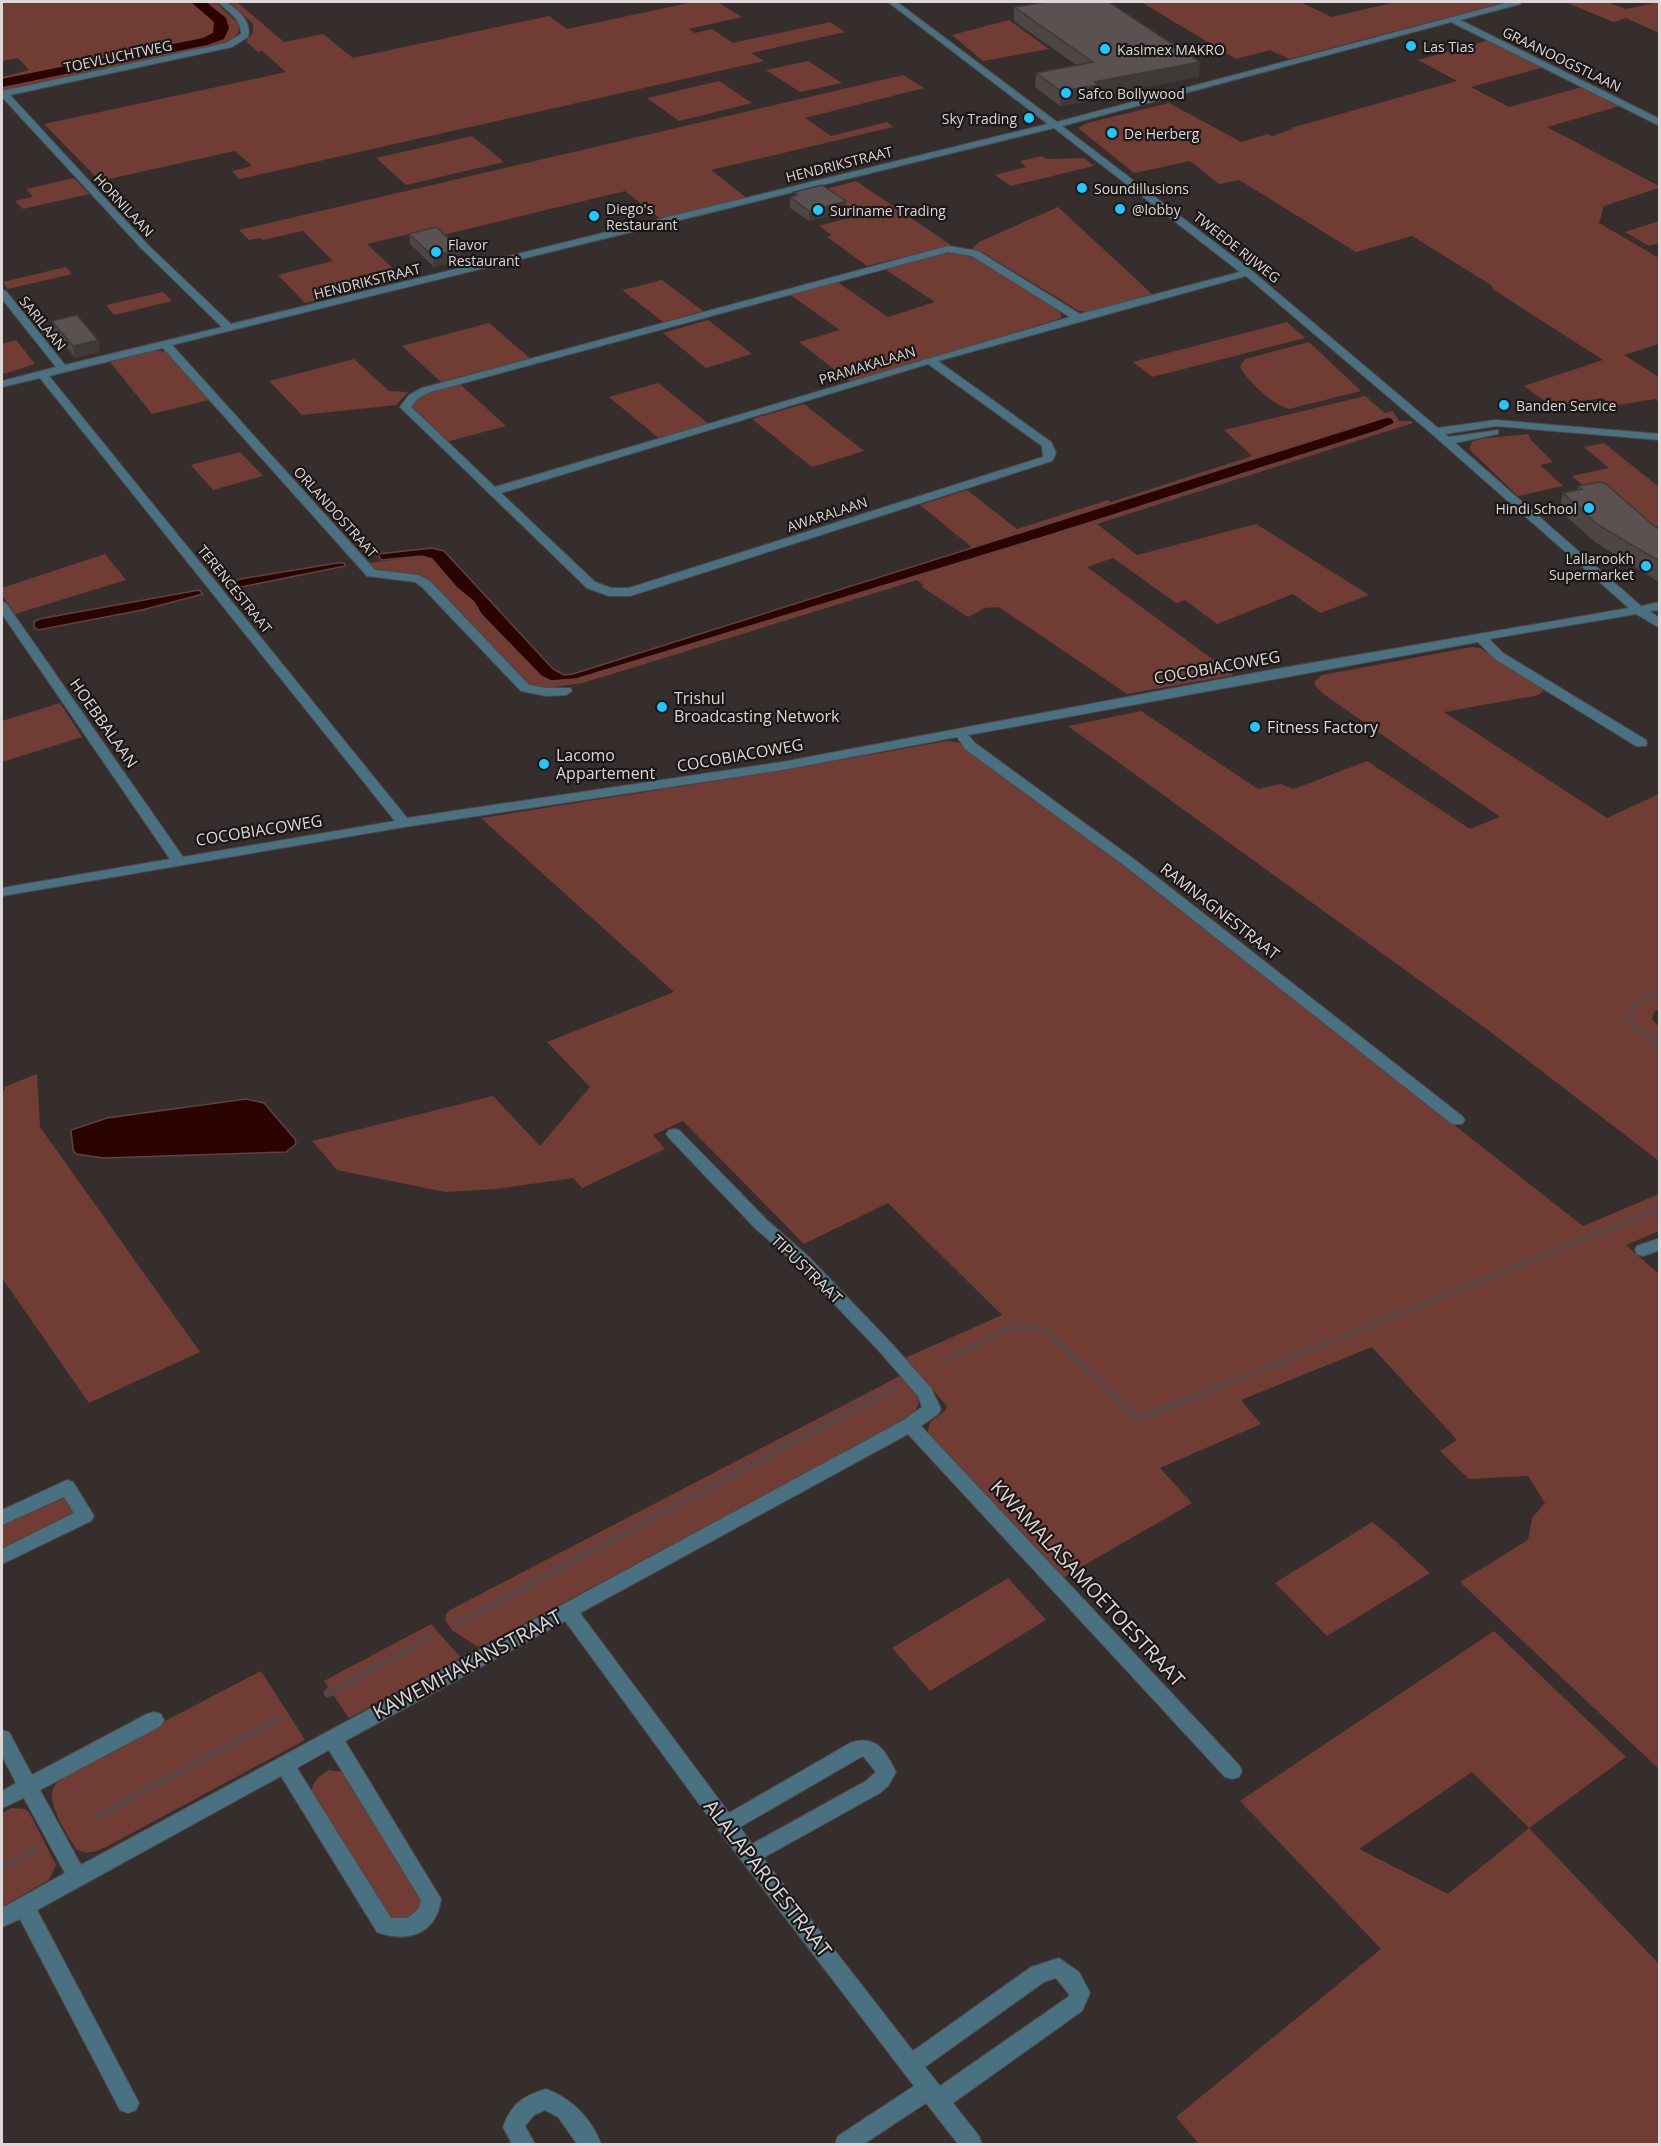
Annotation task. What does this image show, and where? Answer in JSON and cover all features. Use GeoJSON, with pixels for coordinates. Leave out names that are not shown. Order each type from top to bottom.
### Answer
{"type":"FeatureCollection","features":[{"type":"Feature","properties":{"kind":"street","name":"TOEVLUCHTWEG"},"geometry":{"type":"LineString","coordinates":[[3,94],[215,49],[238,40],[245,35],[246,29],[242,19],[222,2]]}},
{"type":"Feature","properties":{"kind":"street","name":"TWEEDE RIJWEG"},"geometry":{"type":"LineString","coordinates":[[892,2],[966,56],[1248,273],[1447,441],[1639,610],[1659,624]]}},
{"type":"Feature","properties":{"kind":"street","name":"HENDRIKSTRAAT"},"geometry":{"type":"LineString","coordinates":[[2,384],[1054,125],[1517,2]]}},
{"type":"Feature","properties":{"kind":"street","name":"GRAANOOGSTLAAN"},"geometry":{"type":"LineString","coordinates":[[1452,19],[1659,123]]}},
{"type":"Feature","properties":{"kind":"street","name":"HORNILAAN"},"geometry":{"type":"LineString","coordinates":[[3,94],[145,247],[230,329]]}},
{"type":"Feature","properties":{"kind":"street"},"geometry":{"type":"LineString","coordinates":[[495,492],[406,410],[408,402],[426,390],[948,249],[975,253],[1079,318]]}},
{"type":"Feature","properties":{"kind":"street","name":"PRAMAKALAAN"},"geometry":{"type":"LineString","coordinates":[[495,492],[1079,318],[1248,273]]}},
{"type":"Feature","properties":{"kind":"street","name":"SARILAAN"},"geometry":{"type":"LineString","coordinates":[[2,293],[63,369]]}},
{"type":"Feature","properties":{"kind":"street","name":"ORLANDOSTRAAT"},"geometry":{"type":"LineString","coordinates":[[165,344],[371,573],[418,579],[426,584],[525,688],[546,692],[566,691]]}},
{"type":"Feature","properties":{"kind":"street","name":"AWARALAAN"},"geometry":{"type":"LineString","coordinates":[[495,492],[591,585],[599,589],[620,592],[641,588],[1048,459],[1050,453],[1047,444],[932,362]]}},
{"type":"Feature","properties":{"kind":"street","name":"TERENCESTRAAT"},"geometry":{"type":"LineString","coordinates":[[42,374],[404,823]]}},
{"type":"Feature","properties":{"kind":"street"},"geometry":{"type":"LineString","coordinates":[[1436,432],[1496,423],[1659,437]]}},
{"type":"Feature","properties":{"kind":"street"},"geometry":{"type":"LineString","coordinates":[[1447,441],[1489,433],[1551,427]]}},
{"type":"Feature","properties":{"kind":"street","name":"HOEBBALAAN"},"geometry":{"type":"LineString","coordinates":[[2,606],[178,860]]}},
{"type":"Feature","properties":{"kind":"street","name":"COCOBIACOWEG"},"geometry":{"type":"LineString","coordinates":[[2,892],[404,823],[782,766],[1659,606]]}},
{"type":"Feature","properties":{"kind":"street"},"geometry":{"type":"LineString","coordinates":[[1481,638],[1498,656],[1641,743]]}},
{"type":"Feature","properties":{"kind":"street","name":"RAMNAGNESTRAAT"},"geometry":{"type":"LineString","coordinates":[[960,732],[970,746],[1131,863],[1456,1120]]}},
{"type":"Feature","properties":{"kind":"street","name":"TIPUSTRAAT"},"geometry":{"type":"LineString","coordinates":[[674,1134],[762,1226],[803,1262],[886,1348],[925,1393],[933,1409]]}},
{"type":"Feature","properties":{"kind":"street"},"geometry":{"type":"LineString","coordinates":[[1643,1250],[1659,1244]]}},
{"type":"Feature","properties":{"kind":"street","name":"KAWEMHAKANSTRAAT"},"geometry":{"type":"LineString","coordinates":[[2,1918],[910,1425],[933,1409]]}},
{"type":"Feature","properties":{"kind":"street","name":"KWAMALASAMOETOESTRAAT"},"geometry":{"type":"LineString","coordinates":[[910,1425],[1232,1771]]}},
{"type":"Feature","properties":{"kind":"street"},"geometry":{"type":"LineString","coordinates":[[2,1518],[67,1487],[85,1516],[2,1557]]}},
{"type":"Feature","properties":{"kind":"street","name":"ALALAPAROESTRAAT"},"geometry":{"type":"LineString","coordinates":[[567,1610],[726,1825],[971,2145]]}},
{"type":"Feature","properties":{"kind":"street"},"geometry":{"type":"LineString","coordinates":[[2,1800],[153,1720]]}},
{"type":"Feature","properties":{"kind":"street"},"geometry":{"type":"LineString","coordinates":[[284,1764],[384,1925],[393,1930],[404,1930],[426,1917],[431,1907],[430,1899],[332,1737]]}},
{"type":"Feature","properties":{"kind":"street"},"geometry":{"type":"LineString","coordinates":[[2,1738],[77,1876]]}},
{"type":"Feature","properties":{"kind":"street"},"geometry":{"type":"LineString","coordinates":[[726,1825],[857,1749],[866,1747],[878,1758],[886,1772],[873,1787],[750,1855]]}},
{"type":"Feature","properties":{"kind":"street"},"geometry":{"type":"LineString","coordinates":[[24,1906],[128,2103]]}},
{"type":"Feature","properties":{"kind":"street"},"geometry":{"type":"LineString","coordinates":[[846,2145],[933,2095],[1075,2004],[1080,1994],[1072,1979],[1059,1968],[1038,1974],[910,2065]]}},
{"type":"Feature","properties":{"kind":"street"},"geometry":{"type":"LineString","coordinates":[[524,2145],[514,2127],[517,2116],[528,2104],[546,2099],[566,2110],[590,2145]]}},
{"type":"Feature","properties":{"kind":"shaded area"},"geometry":{"type":"Polygon","coordinates":[[[2,2],[215,2],[240,25],[235,37],[217,46],[2,92],[2,77],[29,70],[18,58],[2,61],[2,2]]]}},
{"type":"Feature","properties":{"kind":"shaded area"},"geometry":{"type":"Polygon","coordinates":[[[229,2],[237,2],[284,42],[323,34],[353,58],[549,16],[567,29],[693,2],[717,2],[742,17],[689,29],[695,33],[712,29],[733,43],[830,22],[845,32],[751,53],[764,61],[239,179],[232,171],[252,166],[235,151],[100,181],[44,124],[286,72],[262,51],[258,52],[246,41],[253,33],[253,24],[229,2]]]}},
{"type":"Feature","properties":{"kind":"shaded area"},"geometry":{"type":"Polygon","coordinates":[[[1141,2],[1300,2],[1332,17],[1396,2],[1506,2],[1289,59],[1270,50],[1236,59],[1141,2]]]}},
{"type":"Feature","properties":{"kind":"shaded area"},"geometry":{"type":"Polygon","coordinates":[[[1565,2],[1607,2],[1626,9],[1659,2],[1659,33],[1626,18],[1613,22],[1565,2]]]}},
{"type":"Feature","properties":{"kind":"shaded area"},"geometry":{"type":"Polygon","coordinates":[[[1009,20],[1049,49],[983,61],[952,35],[1009,20]]]}},
{"type":"Feature","properties":{"kind":"shaded area"},"geometry":{"type":"Polygon","coordinates":[[[1489,40],[1544,67],[1471,87],[1509,107],[1582,87],[1620,106],[1547,127],[1659,186],[1659,188],[1604,206],[1599,223],[1659,258],[1659,344],[1624,355],[1659,377],[1659,402],[1655,399],[1612,406],[1603,398],[1550,405],[1524,386],[1603,360],[1494,290],[1491,285],[1412,236],[1356,252],[1239,180],[1219,184],[1190,161],[1134,173],[1078,128],[1087,123],[1169,103],[1241,142],[1268,134],[1272,136],[1293,129],[1291,128],[1457,81],[1418,60],[1489,40]]]}},
{"type":"Feature","properties":{"kind":"shaded area"},"geometry":{"type":"Polygon","coordinates":[[[808,61],[842,83],[800,92],[766,70],[808,61]]]}},
{"type":"Feature","properties":{"kind":"shaded area"},"geometry":{"type":"Polygon","coordinates":[[[903,75],[924,88],[805,118],[831,136],[887,122],[893,127],[711,170],[748,199],[662,220],[625,191],[439,236],[430,229],[367,244],[403,278],[305,303],[278,275],[333,261],[303,231],[263,240],[260,238],[249,240],[239,230],[903,75]]]}},
{"type":"Feature","properties":{"kind":"shaded area"},"geometry":{"type":"Polygon","coordinates":[[[719,81],[752,103],[679,121],[647,98],[719,81]]]}},
{"type":"Feature","properties":{"kind":"shaded area"},"geometry":{"type":"Polygon","coordinates":[[[472,136],[504,162],[406,185],[376,158],[472,136]]]}},
{"type":"Feature","properties":{"kind":"shaded area"},"geometry":{"type":"Polygon","coordinates":[[[1042,156],[1046,159],[1084,158],[1094,166],[1011,186],[995,175],[1026,167],[1020,161],[1042,156]]]}},
{"type":"Feature","properties":{"kind":"shaded area"},"geometry":{"type":"Polygon","coordinates":[[[74,178],[89,194],[23,209],[15,201],[33,197],[26,189],[74,178]]]}},
{"type":"Feature","properties":{"kind":"shaded area"},"geometry":{"type":"Polygon","coordinates":[[[856,181],[951,245],[867,266],[827,237],[832,235],[819,226],[856,216],[818,191],[856,181]]]}},
{"type":"Feature","properties":{"kind":"shaded area"},"geometry":{"type":"Polygon","coordinates":[[[1058,207],[1152,294],[1093,312],[1079,311],[984,253],[972,249],[979,242],[1058,207]]]}},
{"type":"Feature","properties":{"kind":"shaded area"},"geometry":{"type":"Polygon","coordinates":[[[1659,221],[1659,243],[1649,246],[1625,232],[1659,221]]]}},
{"type":"Feature","properties":{"kind":"shaded area"},"geometry":{"type":"Polygon","coordinates":[[[947,251],[974,255],[1055,307],[1060,311],[1061,318],[852,383],[799,342],[840,330],[789,294],[836,281],[888,317],[935,302],[883,268],[947,251]]]}},
{"type":"Feature","properties":{"kind":"shaded area"},"geometry":{"type":"Polygon","coordinates":[[[66,267],[72,274],[8,289],[3,282],[66,267]]]}},
{"type":"Feature","properties":{"kind":"shaded area"},"geometry":{"type":"Polygon","coordinates":[[[662,280],[703,311],[663,322],[622,290],[662,280]]]}},
{"type":"Feature","properties":{"kind":"shaded area"},"geometry":{"type":"Polygon","coordinates":[[[163,292],[172,301],[114,315],[106,305],[163,292]]]}},
{"type":"Feature","properties":{"kind":"shaded area"},"geometry":{"type":"Polygon","coordinates":[[[708,320],[752,354],[706,368],[663,333],[708,320]]]}},
{"type":"Feature","properties":{"kind":"shaded area"},"geometry":{"type":"Polygon","coordinates":[[[1287,322],[1305,338],[1152,377],[1133,362],[1287,322]]]}},
{"type":"Feature","properties":{"kind":"shaded area"},"geometry":{"type":"Polygon","coordinates":[[[489,323],[530,358],[441,382],[402,346],[489,323]]]}},
{"type":"Feature","properties":{"kind":"shaded area"},"geometry":{"type":"Polygon","coordinates":[[[16,340],[35,364],[4,374],[2,344],[16,340]]]}},
{"type":"Feature","properties":{"kind":"shaded area"},"geometry":{"type":"Polygon","coordinates":[[[1309,342],[1361,391],[1289,409],[1276,403],[1261,391],[1240,366],[1245,359],[1309,342]]]}},
{"type":"Feature","properties":{"kind":"shaded area"},"geometry":{"type":"Polygon","coordinates":[[[155,350],[166,352],[209,400],[152,414],[110,362],[155,350]]]}},
{"type":"Feature","properties":{"kind":"shaded area"},"geometry":{"type":"Polygon","coordinates":[[[354,359],[389,391],[408,392],[396,405],[302,415],[269,381],[354,359]]]}},
{"type":"Feature","properties":{"kind":"shaded area"},"geometry":{"type":"Polygon","coordinates":[[[658,383],[709,424],[660,439],[609,397],[658,383]]]}},
{"type":"Feature","properties":{"kind":"shaded area"},"geometry":{"type":"Polygon","coordinates":[[[460,384],[506,426],[446,442],[410,409],[413,403],[424,394],[460,384]]]}},
{"type":"Feature","properties":{"kind":"shaded area"},"geometry":{"type":"Polygon","coordinates":[[[1365,396],[1385,413],[1393,411],[1399,421],[1413,423],[1097,524],[1137,555],[1256,524],[1369,595],[1320,613],[1293,594],[1217,624],[1185,600],[1176,603],[1113,558],[1087,567],[1234,675],[1127,694],[999,607],[985,608],[968,617],[922,587],[923,585],[917,580],[583,683],[547,688],[528,686],[418,577],[400,572],[376,571],[368,563],[422,556],[432,559],[541,676],[551,681],[576,679],[1210,484],[1387,417],[973,548],[920,505],[967,490],[1017,529],[1108,500],[1111,502],[1252,456],[1224,430],[1365,396]]]}},
{"type":"Feature","properties":{"kind":"shaded area"},"geometry":{"type":"Polygon","coordinates":[[[804,404],[864,451],[812,467],[752,419],[804,404]]]}},
{"type":"Feature","properties":{"kind":"shaded area"},"geometry":{"type":"Polygon","coordinates":[[[1387,417],[1392,418],[1395,423],[1380,430],[1050,535],[576,679],[551,681],[541,676],[432,559],[422,556],[381,560],[378,554],[432,548],[444,551],[553,669],[564,675],[573,674],[1387,417]]]}},
{"type":"Feature","properties":{"kind":"shaded area"},"geometry":{"type":"Polygon","coordinates":[[[1528,434],[1553,462],[1540,465],[1563,486],[1518,496],[1469,449],[1472,442],[1479,439],[1528,434]]]}},
{"type":"Feature","properties":{"kind":"shaded area"},"geometry":{"type":"Polygon","coordinates":[[[1604,443],[1659,487],[1659,526],[1636,530],[1572,476],[1609,468],[1584,447],[1604,443]]]}},
{"type":"Feature","properties":{"kind":"shaded area"},"geometry":{"type":"Polygon","coordinates":[[[240,452],[263,476],[213,490],[191,465],[240,452]]]}},
{"type":"Feature","properties":{"kind":"shaded area"},"geometry":{"type":"Polygon","coordinates":[[[105,554],[126,580],[15,614],[2,595],[2,588],[105,554]]]}},
{"type":"Feature","properties":{"kind":"shaded area"},"geometry":{"type":"Polygon","coordinates":[[[344,563],[345,566],[241,587],[230,584],[246,578],[344,563]]]}},
{"type":"Feature","properties":{"kind":"shaded area"},"geometry":{"type":"Polygon","coordinates":[[[199,590],[203,594],[142,610],[38,630],[34,627],[34,622],[39,619],[199,590]]]}},
{"type":"Feature","properties":{"kind":"shaded area"},"geometry":{"type":"Polygon","coordinates":[[[1472,647],[1480,648],[1544,690],[1539,695],[1444,712],[1607,818],[1659,794],[1660,1009],[1654,1012],[1652,1019],[1659,1027],[1659,1161],[1488,1030],[1068,726],[1141,711],[1258,789],[1280,784],[1294,789],[1367,761],[1470,829],[1500,817],[1325,695],[1314,682],[1322,675],[1472,647]]]}},
{"type":"Feature","properties":{"kind":"shaded area"},"geometry":{"type":"Polygon","coordinates":[[[60,703],[82,737],[2,762],[2,721],[60,703]]]}},
{"type":"Feature","properties":{"kind":"shaded area"},"geometry":{"type":"Polygon","coordinates":[[[947,741],[961,743],[1112,857],[1583,1226],[1659,1194],[1659,1231],[1626,1245],[1659,1274],[1659,1769],[1460,1582],[1528,1540],[1532,1518],[1545,1503],[1528,1476],[1469,1479],[1440,1451],[1457,1440],[1372,1347],[1241,1400],[1261,1424],[1160,1468],[1192,1503],[1064,1577],[927,1435],[930,1422],[945,1411],[947,1406],[905,1358],[1002,1315],[888,1203],[804,1244],[683,1121],[653,1135],[665,1149],[582,1188],[573,1178],[495,1189],[445,1192],[337,1170],[312,1141],[493,1096],[540,1146],[590,1087],[547,1042],[674,992],[481,818],[779,771],[947,741]]]}},
{"type":"Feature","properties":{"kind":"shaded area"},"geometry":{"type":"Polygon","coordinates":[[[37,1074],[40,1127],[200,1352],[89,1403],[2,1278],[2,1092],[5,1090],[4,1087],[37,1074]]]}},
{"type":"Feature","properties":{"kind":"shaded area"},"geometry":{"type":"Polygon","coordinates":[[[246,1099],[264,1103],[295,1139],[296,1144],[286,1152],[104,1158],[76,1154],[73,1150],[71,1130],[107,1118],[246,1099]]]}},
{"type":"Feature","properties":{"kind":"shaded area"},"geometry":{"type":"Polygon","coordinates":[[[900,1376],[917,1396],[918,1406],[909,1418],[486,1644],[478,1647],[452,1630],[445,1620],[450,1610],[900,1376]]]}},
{"type":"Feature","properties":{"kind":"shaded area"},"geometry":{"type":"Polygon","coordinates":[[[65,1498],[76,1513],[74,1519],[2,1553],[2,1525],[65,1498]]]}},
{"type":"Feature","properties":{"kind":"shaded area"},"geometry":{"type":"Polygon","coordinates":[[[1372,1522],[1430,1573],[1327,1636],[1275,1583],[1372,1522]]]}},
{"type":"Feature","properties":{"kind":"shaded area"},"geometry":{"type":"Polygon","coordinates":[[[1008,1578],[1046,1620],[930,1691],[892,1648],[1008,1578]]]}},
{"type":"Feature","properties":{"kind":"shaded area"},"geometry":{"type":"Polygon","coordinates":[[[431,1624],[461,1658],[349,1718],[324,1681],[431,1624]]]}},
{"type":"Feature","properties":{"kind":"shaded area"},"geometry":{"type":"Polygon","coordinates":[[[1494,1631],[1626,1757],[1529,1828],[1659,1964],[1659,2144],[1199,2144],[1176,2117],[1381,1949],[1240,1801],[1494,1631]],[[1472,1772],[1359,1849],[1448,1894],[1529,1828],[1472,1772]]]}},
{"type":"Feature","properties":{"kind":"shaded area"},"geometry":{"type":"Polygon","coordinates":[[[261,1671],[305,1740],[106,1847],[91,1852],[76,1849],[59,1819],[53,1801],[54,1787],[62,1778],[71,1770],[261,1671]]]}},
{"type":"Feature","properties":{"kind":"shaded area"},"geometry":{"type":"Polygon","coordinates":[[[328,1770],[343,1772],[423,1904],[423,1912],[397,1927],[311,1795],[316,1781],[328,1770]]]}},
{"type":"Feature","properties":{"kind":"shaded area"},"geometry":{"type":"Polygon","coordinates":[[[11,1808],[25,1809],[29,1812],[56,1865],[49,1880],[2,1907],[2,1813],[11,1808]]]}},
{"type":"Feature","properties":{"kind":"building","name":"Kasimex MAKRO"},"geometry":{"type":"Polygon","coordinates":[[[1045,2],[1109,2],[1200,62],[1094,82],[1098,85],[1061,91],[1036,73],[1093,62],[1014,7],[1045,2]]]}},
{"type":"Feature","properties":{"kind":"building"},"geometry":{"type":"Polygon","coordinates":[[[822,185],[846,201],[809,211],[790,197],[798,195],[794,192],[822,185]]]}},
{"type":"Feature","properties":{"kind":"building"},"geometry":{"type":"Polygon","coordinates":[[[436,227],[460,249],[433,256],[409,234],[436,227]]]}},
{"type":"Feature","properties":{"kind":"building"},"geometry":{"type":"Polygon","coordinates":[[[77,315],[98,340],[73,346],[52,321],[77,315]]]}},
{"type":"Feature","properties":{"kind":"building"},"geometry":{"type":"Polygon","coordinates":[[[1600,482],[1606,484],[1659,529],[1659,561],[1598,525],[1563,493],[1582,489],[1578,486],[1600,482]]]}},
{"type":"Feature","properties":{"kind":"waterway"},"geometry":{"type":"LineString","coordinates":[[2,83],[207,41],[219,36],[222,28],[221,21],[198,2]]}},
{"type":"Feature","properties":{"kind":"waterway"},"geometry":{"type":"LineString","coordinates":[[1660,990],[1640,1000],[1626,1020],[1660,1045]]}},
{"type":"Feature","properties":{"kind":"waterway"},"geometry":{"type":"LineString","coordinates":[[1186,1400],[1660,1208]]}},
{"type":"Feature","properties":{"kind":"waterway"},"geometry":{"type":"LineString","coordinates":[[942,1362],[1012,1327],[1044,1329],[1118,1400]]}},
{"type":"Feature","properties":{"kind":"waterway"},"geometry":{"type":"LineString","coordinates":[[872,1400],[899,1385]]}},
{"type":"Feature","properties":{"kind":"waterway"},"geometry":{"type":"LineString","coordinates":[[458,1623],[875,1398]]}},
{"type":"Feature","properties":{"kind":"waterway"},"geometry":{"type":"LineString","coordinates":[[1116,1398],[1138,1419],[1190,1398]]}},
{"type":"Feature","properties":{"kind":"waterway"},"geometry":{"type":"LineString","coordinates":[[328,1693],[429,1638]]}},
{"type":"Feature","properties":{"kind":"waterway"},"geometry":{"type":"LineString","coordinates":[[97,1816],[278,1719]]}},
{"type":"Feature","properties":{"kind":"waterway"},"geometry":{"type":"LineString","coordinates":[[2,1867],[36,1849]]}},
{"type":"Feature","properties":{"kind":"place","name":"Las Tias"},"geometry":{"type":"Point","coordinates":[1411,46]}},
{"type":"Feature","properties":{"kind":"place","name":"Kasimex MAKRO"},"geometry":{"type":"Point","coordinates":[1105,49]}},
{"type":"Feature","properties":{"kind":"place","name":"Safco Bollywood"},"geometry":{"type":"Point","coordinates":[1066,93]}},
{"type":"Feature","properties":{"kind":"place","name":"Sky Trading"},"geometry":{"type":"Point","coordinates":[1029,118]}},
{"type":"Feature","properties":{"kind":"place","name":"De Herberg"},"geometry":{"type":"Point","coordinates":[1112,133]}},
{"type":"Feature","properties":{"kind":"place","name":"Soundillusions"},"geometry":{"type":"Point","coordinates":[1082,188]}},
{"type":"Feature","properties":{"kind":"place","name":"@lobby"},"geometry":{"type":"Point","coordinates":[1120,209]}},
{"type":"Feature","properties":{"kind":"place","name":"Suriname Trading"},"geometry":{"type":"Point","coordinates":[818,210]}},
{"type":"Feature","properties":{"kind":"place","name":"Diego's Restaurant"},"geometry":{"type":"Point","coordinates":[594,216]}},
{"type":"Feature","properties":{"kind":"place","name":"Flavor Restaurant"},"geometry":{"type":"Point","coordinates":[436,252]}},
{"type":"Feature","properties":{"kind":"place","name":"Banden Service"},"geometry":{"type":"Point","coordinates":[1504,405]}},
{"type":"Feature","properties":{"kind":"place","name":"Hindi School"},"geometry":{"type":"Point","coordinates":[1589,508]}},
{"type":"Feature","properties":{"kind":"place","name":"Lallarookh Supermarket"},"geometry":{"type":"Point","coordinates":[1646,566]}},
{"type":"Feature","properties":{"kind":"place","name":"Trishul Broadcasting Network"},"geometry":{"type":"Point","coordinates":[662,707]}},
{"type":"Feature","properties":{"kind":"place","name":"Fitness Factory"},"geometry":{"type":"Point","coordinates":[1255,727]}},
{"type":"Feature","properties":{"kind":"place","name":"Lacomo Appartement"},"geometry":{"type":"Point","coordinates":[544,764]}}]}
